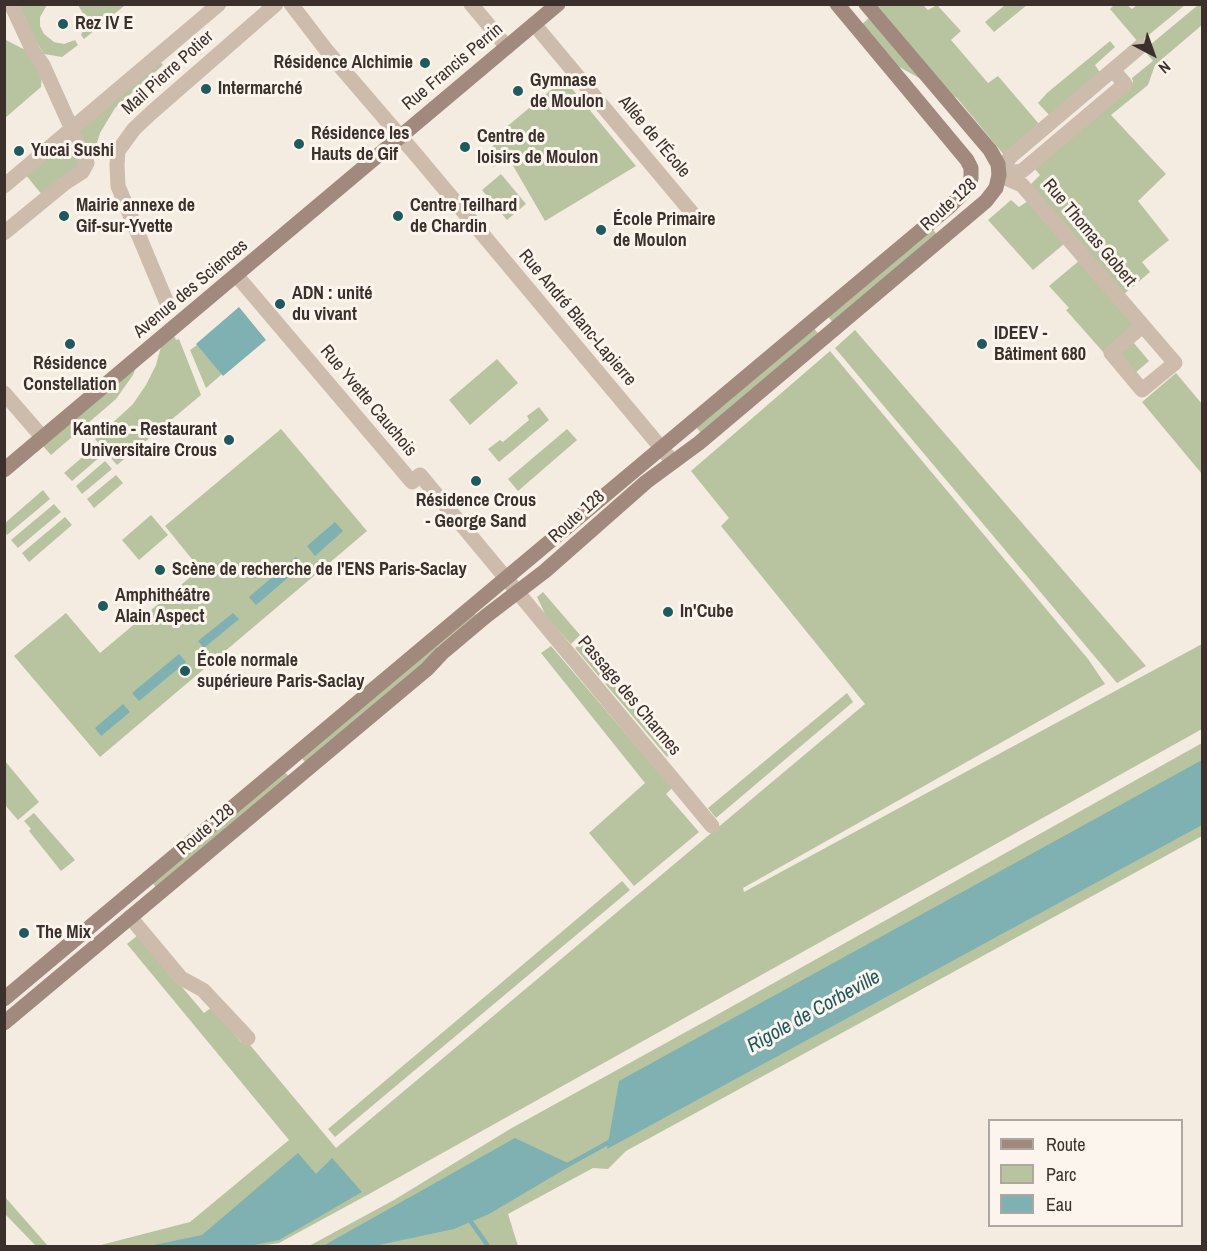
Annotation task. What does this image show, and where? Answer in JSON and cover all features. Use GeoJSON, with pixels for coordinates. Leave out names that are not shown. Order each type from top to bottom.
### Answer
{"type":"FeatureCollection","features":[{"type":"Feature","properties":{"kind":"main road","name":"Rue Francis Perrin"},"geometry":{"type":"LineString","coordinates":[[401,136],[558,4]]}},
{"type":"Feature","properties":{"kind":"main road","name":"Route 128"},"geometry":{"type":"LineString","coordinates":[[4,999],[950,206],[969,187],[971,168],[967,160],[837,4]]}},
{"type":"Feature","properties":{"kind":"main road","name":"Route 128"},"geometry":{"type":"LineString","coordinates":[[4,1023],[428,669],[442,653],[545,571],[603,519],[699,443],[986,201],[996,188],[999,175],[998,164],[990,150],[954,106],[938,92],[866,4]]}},
{"type":"Feature","properties":{"kind":"main road","name":"Avenue des Sciences"},"geometry":{"type":"LineString","coordinates":[[4,470],[401,136]]}},
{"type":"Feature","properties":{"kind":"street"},"geometry":{"type":"LineString","coordinates":[[4,233],[65,183],[82,172],[87,163],[43,65],[33,51],[11,4]]}},
{"type":"Feature","properties":{"kind":"street","name":"Mail Pierre Potier"},"geometry":{"type":"LineString","coordinates":[[4,186],[74,133],[219,4]]}},
{"type":"Feature","properties":{"kind":"street","name":"Mail Pierre Potier"},"geometry":{"type":"LineString","coordinates":[[167,303],[118,186],[118,151],[134,129],[151,113],[276,4]]}},
{"type":"Feature","properties":{"kind":"street","name":"Rue André Blanc-Lapierre"},"geometry":{"type":"LineString","coordinates":[[291,4],[327,51],[401,136],[673,462]]}},
{"type":"Feature","properties":{"kind":"street"},"geometry":{"type":"LineString","coordinates":[[471,4],[507,47]]}},
{"type":"Feature","properties":{"kind":"street","name":"Allée de l'École"},"geometry":{"type":"LineString","coordinates":[[534,24],[698,220]]}},
{"type":"Feature","properties":{"kind":"street"},"geometry":{"type":"LineString","coordinates":[[999,175],[1010,157],[1141,46]]}},
{"type":"Feature","properties":{"kind":"street"},"geometry":{"type":"LineString","coordinates":[[999,175],[1022,171],[1125,84],[1113,70]]}},
{"type":"Feature","properties":{"kind":"street"},"geometry":{"type":"LineString","coordinates":[[1048,125],[1059,139]]}},
{"type":"Feature","properties":{"kind":"street","name":"Rue Thomas Gobert"},"geometry":{"type":"LineString","coordinates":[[999,175],[1022,185],[1142,326]]}},
{"type":"Feature","properties":{"kind":"street","name":"Rue Yvette Cauchois"},"geometry":{"type":"LineString","coordinates":[[237,276],[412,482],[420,475],[517,592]]}},
{"type":"Feature","properties":{"kind":"street"},"geometry":{"type":"LineString","coordinates":[[4,393],[43,438]]}},
{"type":"Feature","properties":{"kind":"street","name":"Passage des Charmes"},"geometry":{"type":"LineString","coordinates":[[517,592],[712,826]]}},
{"type":"Feature","properties":{"kind":"street"},"geometry":{"type":"LineString","coordinates":[[130,917],[181,978],[203,990],[248,1038]]}},
{"type":"Feature","properties":{"kind":"green space"},"geometry":{"type":"Polygon","coordinates":[[[13,5],[47,5],[40,17],[40,26],[44,34],[54,42],[64,44],[75,40],[78,45],[62,57],[44,54],[13,5]]]}},
{"type":"Feature","properties":{"kind":"green space"},"geometry":{"type":"Polygon","coordinates":[[[78,5],[124,6],[84,39],[81,35],[85,26],[85,17],[78,5]]]}},
{"type":"Feature","properties":{"kind":"green space"},"geometry":{"type":"Polygon","coordinates":[[[871,5],[923,5],[928,10],[937,5],[961,31],[951,40],[988,83],[998,76],[1040,125],[1004,155],[957,98],[941,88],[871,5]]]}},
{"type":"Feature","properties":{"kind":"green space"},"geometry":{"type":"Polygon","coordinates":[[[1005,5],[1027,5],[994,32],[985,22],[1005,5]]]}},
{"type":"Feature","properties":{"kind":"green space"},"geometry":{"type":"Polygon","coordinates":[[[1114,5],[1127,5],[1132,9],[1137,5],[1185,5],[1139,43],[1110,9],[1114,5]]]}},
{"type":"Feature","properties":{"kind":"green space"},"geometry":{"type":"Polygon","coordinates":[[[1198,5],[1202,5],[1202,25],[1155,65],[1148,85],[1111,115],[1166,174],[1138,201],[1169,240],[1142,262],[1150,272],[1123,295],[1030,185],[1040,175],[1033,167],[1133,82],[1132,78],[1153,61],[1144,50],[1198,5]]]}},
{"type":"Feature","properties":{"kind":"green space"},"geometry":{"type":"Polygon","coordinates":[[[870,17],[920,76],[919,78],[894,64],[861,25],[870,17]]]}},
{"type":"Feature","properties":{"kind":"green space"},"geometry":{"type":"Polygon","coordinates":[[[6,40],[27,51],[42,73],[41,87],[5,118],[6,40]]]}},
{"type":"Feature","properties":{"kind":"green space"},"geometry":{"type":"Polygon","coordinates":[[[1110,41],[1115,47],[1095,65],[1101,74],[1050,116],[1038,103],[1110,41]]]}},
{"type":"Feature","properties":{"kind":"green space"},"geometry":{"type":"Polygon","coordinates":[[[160,61],[163,65],[115,108],[100,133],[94,153],[43,196],[25,174],[160,61]]]}},
{"type":"Feature","properties":{"kind":"green space"},"geometry":{"type":"Polygon","coordinates":[[[564,79],[636,166],[545,221],[508,157],[493,167],[484,156],[500,138],[498,134],[564,79]]]}},
{"type":"Feature","properties":{"kind":"green space"},"geometry":{"type":"Polygon","coordinates":[[[501,174],[526,204],[507,220],[482,190],[501,174]]]}},
{"type":"Feature","properties":{"kind":"green space"},"geometry":{"type":"Polygon","coordinates":[[[1011,200],[1019,207],[1028,201],[1064,244],[1033,270],[988,220],[1011,200]]]}},
{"type":"Feature","properties":{"kind":"green space"},"geometry":{"type":"Polygon","coordinates":[[[931,227],[938,236],[834,324],[827,315],[931,227]]]}},
{"type":"Feature","properties":{"kind":"green space"},"geometry":{"type":"Polygon","coordinates":[[[1080,260],[1134,325],[1104,353],[1066,310],[1069,308],[1049,286],[1080,260]]]}},
{"type":"Feature","properties":{"kind":"green space"},"geometry":{"type":"Polygon","coordinates":[[[813,327],[820,336],[702,434],[695,426],[813,327]]]}},
{"type":"Feature","properties":{"kind":"green space"},"geometry":{"type":"Polygon","coordinates":[[[855,330],[1146,666],[1117,683],[835,348],[855,330]]]}},
{"type":"Feature","properties":{"kind":"green space"},"geometry":{"type":"Polygon","coordinates":[[[173,333],[176,340],[179,339],[201,395],[117,465],[95,439],[133,404],[156,365],[162,343],[173,333]]]}},
{"type":"Feature","properties":{"kind":"green space"},"geometry":{"type":"Polygon","coordinates":[[[1133,342],[1149,361],[1135,373],[1119,354],[1133,342]]]}},
{"type":"Feature","properties":{"kind":"green space"},"geometry":{"type":"Polygon","coordinates":[[[197,345],[222,374],[206,388],[190,350],[197,345]]]}},
{"type":"Feature","properties":{"kind":"green space"},"geometry":{"type":"Polygon","coordinates":[[[830,351],[1088,659],[1105,684],[743,888],[744,892],[1202,644],[1202,729],[279,1243],[260,1246],[97,1246],[190,1222],[289,1140],[127,944],[138,935],[204,1013],[212,1007],[241,1042],[245,1039],[336,1148],[865,704],[721,526],[729,518],[691,471],[830,351]]]}},
{"type":"Feature","properties":{"kind":"green space"},"geometry":{"type":"Polygon","coordinates":[[[497,359],[518,383],[470,425],[449,400],[497,359]]]}},
{"type":"Feature","properties":{"kind":"green space"},"geometry":{"type":"Polygon","coordinates":[[[136,367],[116,399],[51,455],[43,446],[136,367]]]}},
{"type":"Feature","properties":{"kind":"green space"},"geometry":{"type":"Polygon","coordinates":[[[1176,373],[1202,404],[1202,474],[1142,402],[1176,373]]]}},
{"type":"Feature","properties":{"kind":"green space"},"geometry":{"type":"Polygon","coordinates":[[[539,407],[549,420],[499,462],[488,449],[500,440],[503,442],[529,420],[527,416],[539,407]]]}},
{"type":"Feature","properties":{"kind":"green space"},"geometry":{"type":"Polygon","coordinates":[[[281,429],[367,531],[100,757],[14,656],[66,613],[100,653],[200,569],[165,526],[281,429]]]}},
{"type":"Feature","properties":{"kind":"green space"},"geometry":{"type":"Polygon","coordinates":[[[567,429],[577,440],[518,491],[508,479],[567,429]]]}},
{"type":"Feature","properties":{"kind":"green space"},"geometry":{"type":"Polygon","coordinates":[[[93,448],[101,456],[72,481],[64,473],[93,448]]]}},
{"type":"Feature","properties":{"kind":"green space"},"geometry":{"type":"Polygon","coordinates":[[[105,461],[112,469],[82,494],[76,486],[105,461]]]}},
{"type":"Feature","properties":{"kind":"green space"},"geometry":{"type":"Polygon","coordinates":[[[116,475],[123,483],[94,508],[87,499],[116,475]]]}},
{"type":"Feature","properties":{"kind":"green space"},"geometry":{"type":"Polygon","coordinates":[[[43,490],[50,499],[7,535],[5,523],[43,490]]]}},
{"type":"Feature","properties":{"kind":"green space"},"geometry":{"type":"Polygon","coordinates":[[[54,504],[61,512],[18,548],[11,540],[54,504]]]}},
{"type":"Feature","properties":{"kind":"green space"},"geometry":{"type":"Polygon","coordinates":[[[151,515],[168,535],[139,560],[122,540],[151,515]]]}},
{"type":"Feature","properties":{"kind":"green space"},"geometry":{"type":"Polygon","coordinates":[[[65,517],[72,525],[29,562],[22,553],[65,517]]]}},
{"type":"Feature","properties":{"kind":"green space"},"geometry":{"type":"Polygon","coordinates":[[[543,592],[580,635],[571,644],[546,616],[537,597],[543,592]]]}},
{"type":"Feature","properties":{"kind":"green space"},"geometry":{"type":"Polygon","coordinates":[[[474,612],[476,615],[437,647],[423,668],[307,765],[301,757],[474,612]]]}},
{"type":"Feature","properties":{"kind":"green space"},"geometry":{"type":"Polygon","coordinates":[[[584,641],[675,751],[667,757],[575,648],[584,641]]]}},
{"type":"Feature","properties":{"kind":"green space"},"geometry":{"type":"Polygon","coordinates":[[[551,646],[672,788],[666,794],[699,832],[634,886],[589,833],[645,783],[541,653],[551,646]]]}},
{"type":"Feature","properties":{"kind":"green space"},"geometry":{"type":"Polygon","coordinates":[[[847,693],[853,702],[716,818],[708,808],[847,693]]]}},
{"type":"Feature","properties":{"kind":"green space"},"geometry":{"type":"Polygon","coordinates":[[[1202,743],[1202,836],[626,1151],[608,1169],[593,1168],[508,1214],[518,1246],[309,1246],[394,1200],[510,1129],[1202,743]]]}},
{"type":"Feature","properties":{"kind":"green space"},"geometry":{"type":"Polygon","coordinates":[[[5,761],[39,802],[18,820],[5,805],[5,761]]]}},
{"type":"Feature","properties":{"kind":"green space"},"geometry":{"type":"Polygon","coordinates":[[[284,771],[291,779],[158,890],[151,881],[284,771]]]}},
{"type":"Feature","properties":{"kind":"green space"},"geometry":{"type":"Polygon","coordinates":[[[34,813],[75,860],[61,871],[29,831],[31,829],[24,821],[34,813]]]}},
{"type":"Feature","properties":{"kind":"green space"},"geometry":{"type":"Polygon","coordinates":[[[622,881],[630,890],[335,1137],[328,1129],[622,881]]]}},
{"type":"Feature","properties":{"kind":"green space"},"geometry":{"type":"Polygon","coordinates":[[[4,1197],[48,1246],[36,1246],[5,1214],[4,1197]]]}},
{"type":"Feature","properties":{"kind":"water"},"geometry":{"type":"Polygon","coordinates":[[[239,307],[266,340],[223,376],[196,344],[239,307]]]}},
{"type":"Feature","properties":{"kind":"water"},"geometry":{"type":"Polygon","coordinates":[[[335,522],[343,531],[315,556],[307,546],[335,522]]]}},
{"type":"Feature","properties":{"kind":"water"},"geometry":{"type":"Polygon","coordinates":[[[296,557],[303,565],[256,605],[249,597],[296,557]]]}},
{"type":"Feature","properties":{"kind":"water"},"geometry":{"type":"Polygon","coordinates":[[[233,613],[239,619],[204,648],[198,641],[233,613]]]}},
{"type":"Feature","properties":{"kind":"water"},"geometry":{"type":"Polygon","coordinates":[[[179,654],[186,662],[139,701],[132,693],[179,654]]]}},
{"type":"Feature","properties":{"kind":"water"},"geometry":{"type":"Polygon","coordinates":[[[123,704],[130,712],[101,736],[95,728],[123,704]]]}},
{"type":"Feature","properties":{"kind":"water"},"geometry":{"type":"Polygon","coordinates":[[[1202,760],[1202,825],[607,1149],[619,1081],[1202,760]]]}},
{"type":"Feature","properties":{"kind":"water"},"geometry":{"type":"Polygon","coordinates":[[[515,1138],[572,1165],[489,1214],[454,1229],[374,1246],[323,1246],[515,1138]]]}},
{"type":"Feature","properties":{"kind":"water"},"geometry":{"type":"Polygon","coordinates":[[[298,1153],[316,1174],[332,1158],[362,1192],[279,1240],[249,1246],[149,1246],[202,1235],[298,1153]]]}},
{"type":"Feature","properties":{"kind":"waterway","name":"Rigole de Corbeville"},"geometry":{"type":"LineString","coordinates":[[566,1166],[611,1141]]}},
{"type":"Feature","properties":{"kind":"waterway","name":"Rigole de Corbeville"},"geometry":{"type":"LineString","coordinates":[[469,1219],[488,1246]]}},
{"type":"Feature","properties":{"kind":"place","name":"Rez IV E"},"geometry":{"type":"Point","coordinates":[63,24]}},
{"type":"Feature","properties":{"kind":"place","name":"Résidence Alchimie"},"geometry":{"type":"Point","coordinates":[425,63]}},
{"type":"Feature","properties":{"kind":"place","name":"Intermarché"},"geometry":{"type":"Point","coordinates":[206,89]}},
{"type":"Feature","properties":{"kind":"place","name":"Gymnase de Moulon"},"geometry":{"type":"Point","coordinates":[518,91]}},
{"type":"Feature","properties":{"kind":"place","name":"Résidence les Hauts de Gif"},"geometry":{"type":"Point","coordinates":[299,144]}},
{"type":"Feature","properties":{"kind":"place","name":"Centre de loisirs de Moulon"},"geometry":{"type":"Point","coordinates":[465,147]}},
{"type":"Feature","properties":{"kind":"place","name":"Yucai Sushi"},"geometry":{"type":"Point","coordinates":[19,151]}},
{"type":"Feature","properties":{"kind":"place","name":"Mairie annexe de Gif-sur-Yvette"},"geometry":{"type":"Point","coordinates":[64,216]}},
{"type":"Feature","properties":{"kind":"place","name":"Centre Teilhard de Chardin"},"geometry":{"type":"Point","coordinates":[398,216]}},
{"type":"Feature","properties":{"kind":"place","name":"École Primaire de Moulon"},"geometry":{"type":"Point","coordinates":[601,230]}},
{"type":"Feature","properties":{"kind":"place","name":"ADN : unité du vivant"},"geometry":{"type":"Point","coordinates":[280,304]}},
{"type":"Feature","properties":{"kind":"place","name":"Résidence Constellation"},"geometry":{"type":"Point","coordinates":[70,344]}},
{"type":"Feature","properties":{"kind":"place","name":"IDEEV - Bâtiment 680"},"geometry":{"type":"Point","coordinates":[982,344]}},
{"type":"Feature","properties":{"kind":"place","name":"Kantine - Restaurant Universitaire Crous"},"geometry":{"type":"Point","coordinates":[229,440]}},
{"type":"Feature","properties":{"kind":"place","name":"Résidence Crous - George Sand"},"geometry":{"type":"Point","coordinates":[476,481]}},
{"type":"Feature","properties":{"kind":"place","name":"Scène de recherche de l'ENS Paris-Saclay"},"geometry":{"type":"Point","coordinates":[160,570]}},
{"type":"Feature","properties":{"kind":"place","name":"Amphithéâtre Alain Aspect"},"geometry":{"type":"Point","coordinates":[103,606]}},
{"type":"Feature","properties":{"kind":"place","name":"In'Cube"},"geometry":{"type":"Point","coordinates":[668,612]}},
{"type":"Feature","properties":{"kind":"place","name":"École normale supérieure Paris-Saclay"},"geometry":{"type":"Point","coordinates":[185,671]}},
{"type":"Feature","properties":{"kind":"place","name":"The Mix"},"geometry":{"type":"Point","coordinates":[24,933]}}]}
